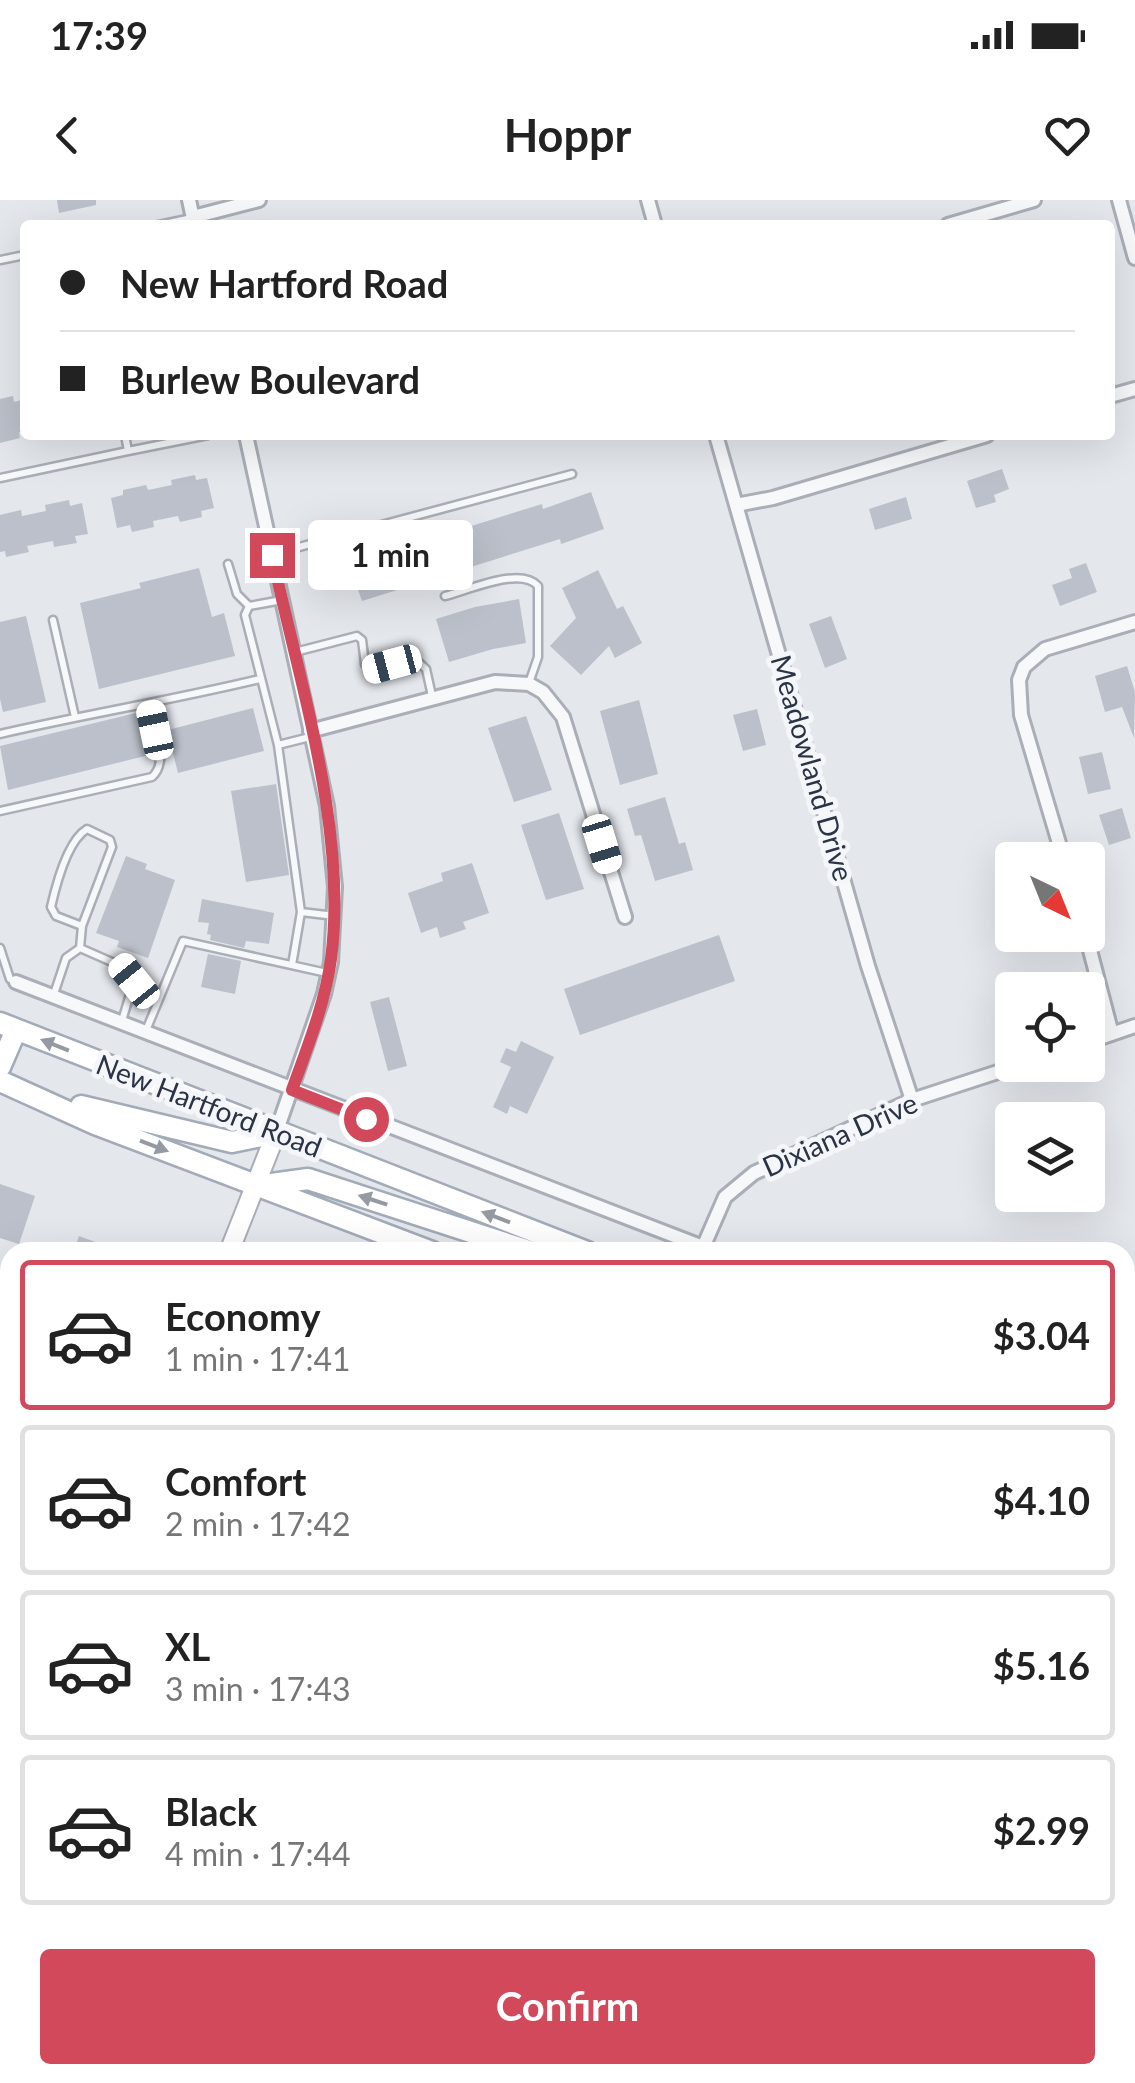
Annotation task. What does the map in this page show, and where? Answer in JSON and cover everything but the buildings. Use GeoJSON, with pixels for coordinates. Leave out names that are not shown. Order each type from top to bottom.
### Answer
{"type":"FeatureCollection","features":[{"type":"Feature","properties":{"kind":"main road"},"geometry":{"type":"LineString","coordinates":[[0,1068],[8,1026]]}},
{"type":"Feature","properties":{"kind":"main road","name":"New Hartford Road"},"geometry":{"type":"LineString","coordinates":[[8,1026],[561,1242]]}},
{"type":"Feature","properties":{"kind":"main road","name":"New Hartford Road"},"geometry":{"type":"LineString","coordinates":[[0,1081],[95,1124],[405,1242]]}},
{"type":"Feature","properties":{"kind":"main road"},"geometry":{"type":"LineString","coordinates":[[36,1096],[232,1142],[276,1133]]}},
{"type":"Feature","properties":{"kind":"main road"},"geometry":{"type":"LineString","coordinates":[[257,1186],[308,1179],[501,1242]]}},
{"type":"Feature","properties":{"kind":"street"},"geometry":{"type":"LineString","coordinates":[[197,220],[259,200]]}},
{"type":"Feature","properties":{"kind":"street"},"geometry":{"type":"LineString","coordinates":[[965,220],[1034,200]]}},
{"type":"Feature","properties":{"kind":"street"},"geometry":{"type":"LineString","coordinates":[[1119,200],[1135,258]]}},
{"type":"Feature","properties":{"kind":"street"},"geometry":{"type":"LineString","coordinates":[[233,1242],[292,1090],[328,973],[335,916],[333,846],[247,440]]}},
{"type":"Feature","properties":{"kind":"street","name":"Meadowland Drive"},"geometry":{"type":"LineString","coordinates":[[717,440],[868,966],[912,1100]]}},
{"type":"Feature","properties":{"kind":"street"},"geometry":{"type":"LineString","coordinates":[[736,505],[773,498],[969,440]]}},
{"type":"Feature","properties":{"kind":"street"},"geometry":{"type":"LineString","coordinates":[[1059,842],[1021,715],[1019,680],[1024,667],[1045,649],[1129,623]]}},
{"type":"Feature","properties":{"kind":"street"},"geometry":{"type":"LineString","coordinates":[[311,734],[495,682],[528,684],[555,703],[563,717],[625,917]]}},
{"type":"Feature","properties":{"kind":"street"},"geometry":{"type":"LineString","coordinates":[[1090,952],[1112,1034]]}},
{"type":"Feature","properties":{"kind":"street","name":"New Hartford Road"},"geometry":{"type":"LineString","coordinates":[[13,981],[683,1242]]}},
{"type":"Feature","properties":{"kind":"street"},"geometry":{"type":"LineString","coordinates":[[1105,1036],[1135,1026]]}},
{"type":"Feature","properties":{"kind":"street","name":"Dixiana Drive"},"geometry":{"type":"LineString","coordinates":[[708,1242],[716,1212],[737,1184],[754,1172],[912,1100],[995,1073]]}},
{"type":"Feature","properties":{"kind":"lane"},"geometry":{"type":"LineString","coordinates":[[126,440],[128,451]]}},
{"type":"Feature","properties":{"kind":"lane"},"geometry":{"type":"LineString","coordinates":[[0,478],[183,440]]}},
{"type":"Feature","properties":{"kind":"lane"},"geometry":{"type":"LineString","coordinates":[[272,555],[572,474]]}},
{"type":"Feature","properties":{"kind":"lane"},"geometry":{"type":"LineString","coordinates":[[228,564],[237,594],[249,606]]}},
{"type":"Feature","properties":{"kind":"lane"},"geometry":{"type":"LineString","coordinates":[[446,596],[519,576],[532,579],[538,586],[538,657],[528,684]]}},
{"type":"Feature","properties":{"kind":"lane"},"geometry":{"type":"LineString","coordinates":[[249,606],[282,600]]}},
{"type":"Feature","properties":{"kind":"lane"},"geometry":{"type":"LineString","coordinates":[[249,606],[245,615],[278,745],[301,912],[292,965]]}},
{"type":"Feature","properties":{"kind":"lane"},"geometry":{"type":"LineString","coordinates":[[53,620],[76,717]]}},
{"type":"Feature","properties":{"kind":"lane"},"geometry":{"type":"LineString","coordinates":[[293,652],[357,636],[362,640],[365,664],[370,670],[414,658],[426,669],[432,698]]}},
{"type":"Feature","properties":{"kind":"lane"},"geometry":{"type":"LineString","coordinates":[[0,734],[260,680]]}},
{"type":"Feature","properties":{"kind":"lane"},"geometry":{"type":"LineString","coordinates":[[1,811],[152,777],[160,768],[160,756],[149,704]]}},
{"type":"Feature","properties":{"kind":"lane"},"geometry":{"type":"LineString","coordinates":[[278,745],[311,734]]}},
{"type":"Feature","properties":{"kind":"lane"},"geometry":{"type":"LineString","coordinates":[[53,997],[66,958],[80,948],[82,926],[112,847],[106,836],[87,829],[74,844],[51,908],[56,916],[82,926]]}},
{"type":"Feature","properties":{"kind":"lane"},"geometry":{"type":"LineString","coordinates":[[301,912],[335,916]]}},
{"type":"Feature","properties":{"kind":"lane"},"geometry":{"type":"LineString","coordinates":[[144,1034],[183,940],[328,973]]}},
{"type":"Feature","properties":{"kind":"lane"},"geometry":{"type":"LineString","coordinates":[[0,948],[13,981]]}},
{"type":"Feature","properties":{"kind":"lane"},"geometry":{"type":"LineString","coordinates":[[80,948],[121,966],[134,981],[120,1025]]}},
{"type":"Feature","properties":{"kind":"lane"},"geometry":{"type":"LineString","coordinates":[[0,975],[13,981]]}},
{"type":"Feature","properties":{"kind":"route"},"geometry":{"type":"LineString","coordinates":[[272,555],[327,806],[335,887],[324,994],[292,1090],[366,1119]]}}]}
